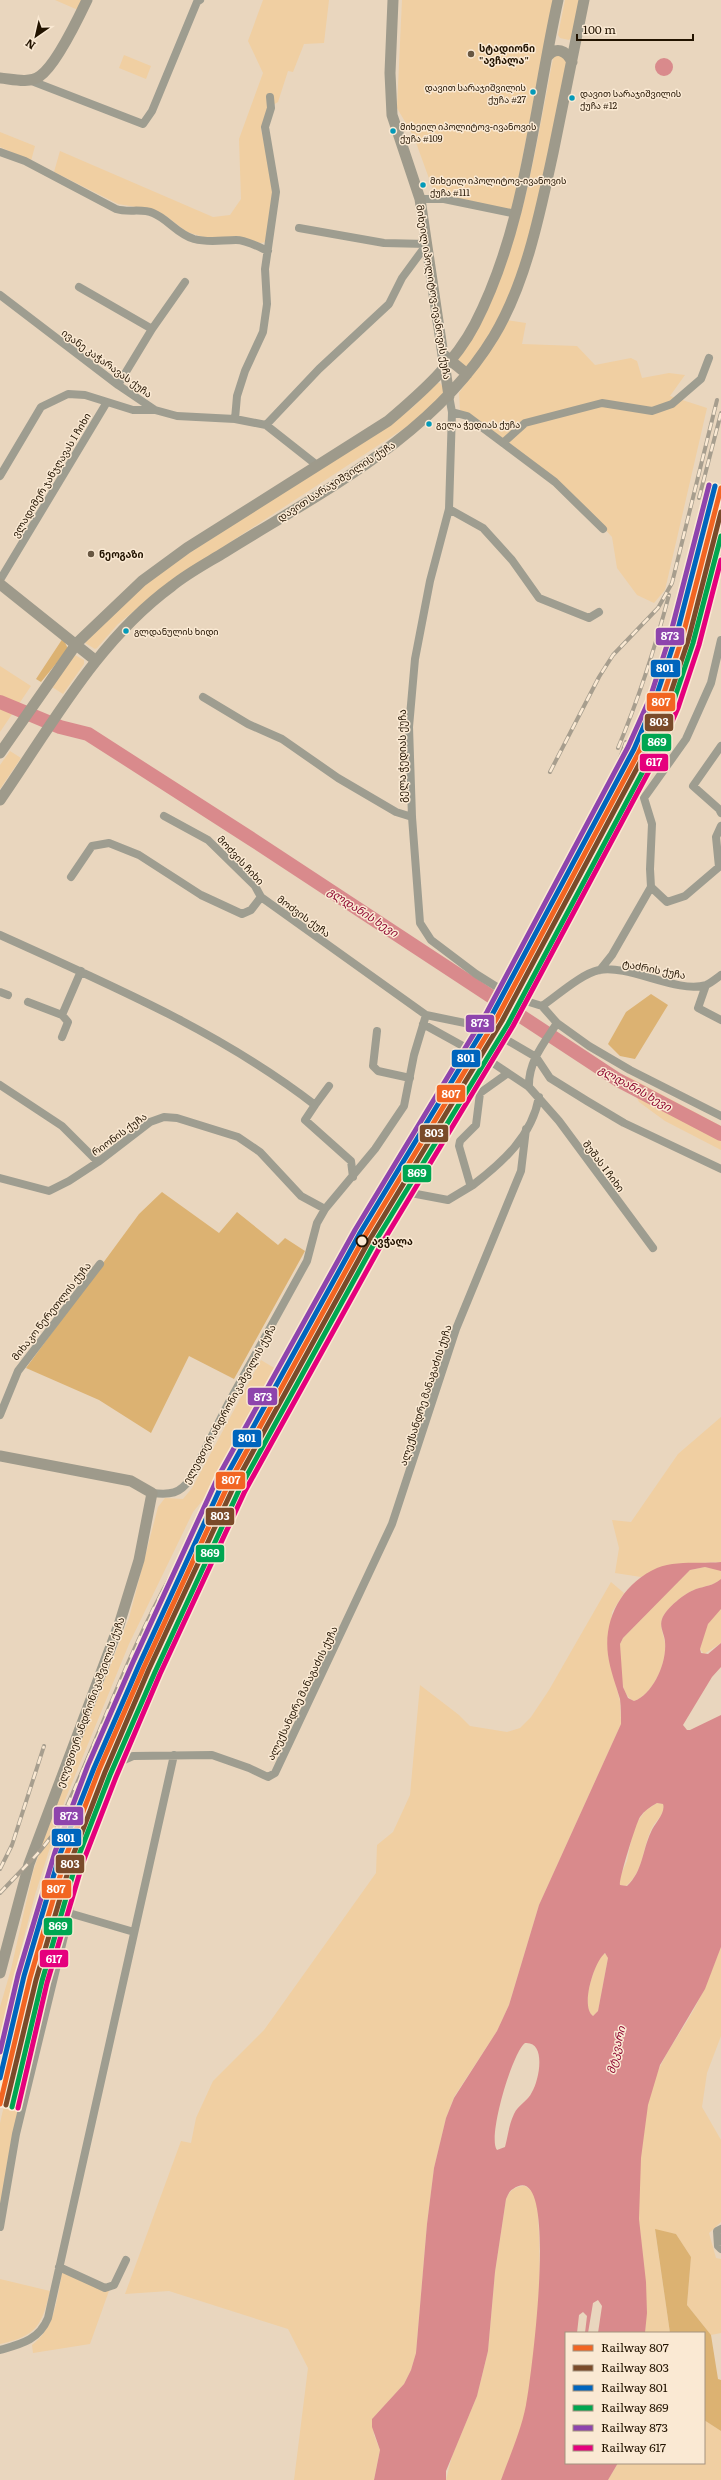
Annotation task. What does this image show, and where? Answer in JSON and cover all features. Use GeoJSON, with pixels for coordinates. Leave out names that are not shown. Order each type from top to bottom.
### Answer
{"type":"FeatureCollection","features":[{"type":"Feature","properties":{"kind":"main road"},"geometry":{"type":"LineString","coordinates":[[0,78],[29,80],[39,77],[50,65],[87,0]]}},
{"type":"Feature","properties":{"kind":"main road","name":"მიხეილ იპოლიტოვ-ივანოვის ქუჩა"},"geometry":{"type":"LineString","coordinates":[[393,0],[390,73],[392,115],[420,199],[447,360],[449,396]]}},
{"type":"Feature","properties":{"kind":"main road"},"geometry":{"type":"LineString","coordinates":[[3,749],[77,643],[142,581],[187,548],[318,466],[388,420],[417,396],[474,325],[496,272],[516,214],[558,0]]}},
{"type":"Feature","properties":{"kind":"main road","name":"დავით სარაჯიშვილის ქუჩა"},"geometry":{"type":"LineString","coordinates":[[0,800],[95,660],[136,615],[172,585],[390,449],[449,396],[468,374],[495,335],[521,274],[541,207],[584,0]]}},
{"type":"Feature","properties":{"kind":"main road"},"geometry":{"type":"LineString","coordinates":[[551,33],[554,40],[561,45],[569,46],[576,42]]}},
{"type":"Feature","properties":{"kind":"main road"},"geometry":{"type":"LineString","coordinates":[[547,57],[552,51],[559,50],[566,52],[572,62]]}},
{"type":"Feature","properties":{"kind":"main road"},"geometry":{"type":"LineString","coordinates":[[447,360],[468,374]]}},
{"type":"Feature","properties":{"kind":"main road"},"geometry":{"type":"LineString","coordinates":[[0,584],[77,643],[95,660]]}},
{"type":"Feature","properties":{"kind":"main road"},"geometry":{"type":"LineString","coordinates":[[0,1456],[131,1481],[152,1493]]}},
{"type":"Feature","properties":{"kind":"main road","name":"ელეფთერ ანდრონიკაშვილის ქუჩა"},"geometry":{"type":"LineString","coordinates":[[0,1973],[29,1864],[119,1624],[139,1560],[152,1493]]}},
{"type":"Feature","properties":{"kind":"street"},"geometry":{"type":"LineString","coordinates":[[29,80],[143,124],[152,111],[197,2],[200,0]]}},
{"type":"Feature","properties":{"kind":"street"},"geometry":{"type":"LineString","coordinates":[[235,419],[237,396],[245,371],[263,332],[267,304],[265,269],[276,192],[265,127],[271,108],[270,97]]}},
{"type":"Feature","properties":{"kind":"street"},"geometry":{"type":"LineString","coordinates":[[0,152],[25,161],[116,209],[125,212],[148,211],[154,213],[182,234],[194,239],[213,242],[238,240],[268,250]]}},
{"type":"Feature","properties":{"kind":"street"},"geometry":{"type":"LineString","coordinates":[[420,199],[444,199],[516,214]]}},
{"type":"Feature","properties":{"kind":"street"},"geometry":{"type":"LineString","coordinates":[[298,228],[384,243],[427,244]]}},
{"type":"Feature","properties":{"kind":"street"},"geometry":{"type":"LineString","coordinates":[[266,425],[319,369],[389,304],[402,278],[427,244]]}},
{"type":"Feature","properties":{"kind":"street"},"geometry":{"type":"LineString","coordinates":[[118,385],[152,329],[185,282]]}},
{"type":"Feature","properties":{"kind":"street"},"geometry":{"type":"LineString","coordinates":[[79,287],[152,329]]}},
{"type":"Feature","properties":{"kind":"street","name":"ივანე კაჭარავას ქუჩა"},"geometry":{"type":"LineString","coordinates":[[0,295],[118,385],[155,410],[177,416],[235,419],[266,425],[318,466]]}},
{"type":"Feature","properties":{"kind":"street"},"geometry":{"type":"LineString","coordinates":[[504,444],[525,423],[602,403],[652,411],[672,404],[701,379],[709,358]]}},
{"type":"Feature","properties":{"kind":"street"},"geometry":{"type":"LineString","coordinates":[[0,476],[41,407],[68,394],[85,395],[133,410],[155,410]]}},
{"type":"Feature","properties":{"kind":"street","name":"გელა ჭედიას ქუჩა"},"geometry":{"type":"LineString","coordinates":[[449,396],[452,412],[448,509],[430,581],[414,659],[409,727],[417,905],[420,923],[431,940],[450,956],[513,997],[542,1006]]}},
{"type":"Feature","properties":{"kind":"street","name":"ვლადიმერ ჯანჯღავას I ჩიხი"},"geometry":{"type":"LineString","coordinates":[[0,580],[107,402]]}},
{"type":"Feature","properties":{"kind":"street"},"geometry":{"type":"LineString","coordinates":[[452,412],[467,416],[555,482],[603,530]]}},
{"type":"Feature","properties":{"kind":"street"},"geometry":{"type":"LineString","coordinates":[[448,509],[483,528],[512,560],[539,598],[589,618],[598,612]]}},
{"type":"Feature","properties":{"kind":"street"},"geometry":{"type":"LineString","coordinates":[[600,970],[612,955],[651,887],[650,869],[652,824],[644,798],[686,739],[711,683],[721,640]]}},
{"type":"Feature","properties":{"kind":"street"},"geometry":{"type":"LineString","coordinates":[[203,697],[248,724],[282,739],[338,778],[396,812],[412,817]]}},
{"type":"Feature","properties":{"kind":"street"},"geometry":{"type":"LineString","coordinates":[[721,746],[693,786],[719,809],[721,813]]}},
{"type":"Feature","properties":{"kind":"street","name":"მოძვის ჩიხი"},"geometry":{"type":"LineString","coordinates":[[164,816],[208,840],[255,886],[261,898]]}},
{"type":"Feature","properties":{"kind":"street"},"geometry":{"type":"LineString","coordinates":[[651,887],[667,902],[685,896],[719,866],[716,836],[721,826]]}},
{"type":"Feature","properties":{"kind":"street"},"geometry":{"type":"LineString","coordinates":[[72,877],[92,846],[109,843],[139,855],[201,895],[242,914],[251,910],[261,898]]}},
{"type":"Feature","properties":{"kind":"street","name":"მოძვის ქუჩა"},"geometry":{"type":"LineString","coordinates":[[261,898],[426,1015]]}},
{"type":"Feature","properties":{"kind":"street"},"geometry":{"type":"LineString","coordinates":[[0,935],[156,1007],[279,1076],[316,1105]]}},
{"type":"Feature","properties":{"kind":"street","name":"ტაძრის ქუჩა"},"geometry":{"type":"LineString","coordinates":[[542,1006],[575,982],[600,970],[629,972],[684,986],[706,985]]}},
{"type":"Feature","properties":{"kind":"street"},"geometry":{"type":"LineString","coordinates":[[62,1015],[80,971]]}},
{"type":"Feature","properties":{"kind":"street"},"geometry":{"type":"LineString","coordinates":[[721,975],[706,985],[698,1008],[721,1020]]}},
{"type":"Feature","properties":{"kind":"street"},"geometry":{"type":"LineString","coordinates":[[0,992],[8,996]]}},
{"type":"Feature","properties":{"kind":"street"},"geometry":{"type":"LineString","coordinates":[[28,1002],[62,1015],[68,1022],[62,1037]]}},
{"type":"Feature","properties":{"kind":"street"},"geometry":{"type":"LineString","coordinates":[[542,1006],[556,1026],[630,1070],[721,1116]]}},
{"type":"Feature","properties":{"kind":"street"},"geometry":{"type":"LineString","coordinates":[[426,1015],[470,1024],[500,1036],[537,1054],[550,1078],[624,1123],[721,1169]]}},
{"type":"Feature","properties":{"kind":"street","name":"ელეფთერ ანდრონიკაშვილის ქუჩა"},"geometry":{"type":"LineString","coordinates":[[152,1493],[165,1495],[183,1489],[190,1479],[228,1404],[307,1261],[317,1223],[325,1209],[353,1177],[404,1106],[414,1055],[426,1015]]}},
{"type":"Feature","properties":{"kind":"street","name":"შუშას I ჩიხი"},"geometry":{"type":"LineString","coordinates":[[423,1024],[490,1061],[529,1087],[559,1121],[653,1248]]}},
{"type":"Feature","properties":{"kind":"street"},"geometry":{"type":"LineString","coordinates":[[529,1087],[528,1076],[537,1054],[556,1026]]}},
{"type":"Feature","properties":{"kind":"street"},"geometry":{"type":"LineString","coordinates":[[377,1031],[373,1066],[378,1071],[410,1078]]}},
{"type":"Feature","properties":{"kind":"street"},"geometry":{"type":"LineString","coordinates":[[473,1185],[470,1184],[459,1146],[460,1141],[476,1125],[480,1093],[508,1073]]}},
{"type":"Feature","properties":{"kind":"street"},"geometry":{"type":"LineString","coordinates":[[0,1085],[62,1126],[98,1162]]}},
{"type":"Feature","properties":{"kind":"street"},"geometry":{"type":"LineString","coordinates":[[329,1086],[305,1120],[351,1161],[353,1177]]}},
{"type":"Feature","properties":{"kind":"street"},"geometry":{"type":"LineString","coordinates":[[411,1193],[448,1200],[473,1185],[503,1162],[536,1114],[539,1097]]}},
{"type":"Feature","properties":{"kind":"street","name":"რიონის ქუჩა"},"geometry":{"type":"LineString","coordinates":[[0,1178],[50,1191],[69,1181],[98,1162],[150,1122],[164,1117],[177,1118],[238,1137],[260,1152],[301,1196],[325,1209]]}},
{"type":"Feature","properties":{"kind":"street","name":"ალექსანდრე მანაგაძის ქუჩა"},"geometry":{"type":"LineString","coordinates":[[0,2226],[16,2134],[69,1913],[76,1870],[100,1801],[116,1763],[133,1756],[212,1755],[250,1768],[268,1777],[275,1772],[295,1734],[392,1524],[456,1329],[521,1171],[526,1129]]}},
{"type":"Feature","properties":{"kind":"street","name":"მიხაკო წერეთლის ქუჩა"},"geometry":{"type":"LineString","coordinates":[[0,1415],[18,1371],[100,1264]]}},
{"type":"Feature","properties":{"kind":"street"},"geometry":{"type":"LineString","coordinates":[[0,2350],[25,2342],[38,2335],[44,2327],[59,2267],[174,1755]]}},
{"type":"Feature","properties":{"kind":"street"},"geometry":{"type":"LineString","coordinates":[[69,1913],[134,1932]]}},
{"type":"Feature","properties":{"kind":"street"},"geometry":{"type":"LineString","coordinates":[[721,2229],[717,2231],[716,2237],[718,2246],[721,2249]]}},
{"type":"Feature","properties":{"kind":"street"},"geometry":{"type":"LineString","coordinates":[[59,2267],[106,2288],[114,2285],[126,2260]]}},
{"type":"Feature","properties":{"kind":"shaded area"},"geometry":{"type":"Polygon","coordinates":[[[55,0],[83,0],[78,10],[55,0]]]}},
{"type":"Feature","properties":{"kind":"shaded area"},"geometry":{"type":"Polygon","coordinates":[[[263,0],[329,0],[324,43],[304,44],[293,72],[288,71],[278,102],[268,108],[261,129],[273,185],[267,242],[260,243],[237,236],[213,240],[187,232],[166,216],[153,210],[118,204],[54,172],[60,151],[213,217],[230,215],[241,199],[239,139],[263,73],[248,41],[263,0]]]}},
{"type":"Feature","properties":{"kind":"shaded area","name":"სტადიონი \"ავჩალა\""},"geometry":{"type":"Polygon","coordinates":[[[402,0],[554,0],[512,210],[435,195],[414,137],[397,108],[402,0]]]}},
{"type":"Feature","properties":{"kind":"shaded area"},"geometry":{"type":"Polygon","coordinates":[[[565,0],[579,0],[572,36],[569,40],[560,38],[558,35],[565,0]]]}},
{"type":"Feature","properties":{"kind":"shaded area"},"geometry":{"type":"Polygon","coordinates":[[[554,54],[568,57],[547,166],[528,242],[516,279],[502,313],[486,343],[466,369],[457,360],[479,324],[496,288],[510,251],[531,174],[554,54]]]}},
{"type":"Feature","properties":{"kind":"shaded area"},"geometry":{"type":"Polygon","coordinates":[[[124,55],[151,66],[146,79],[119,68],[124,55]]]}},
{"type":"Feature","properties":{"kind":"shaded area"},"geometry":{"type":"Polygon","coordinates":[[[0,132],[35,146],[31,161],[0,147],[0,132]]]}},
{"type":"Feature","properties":{"kind":"shaded area"},"geometry":{"type":"Polygon","coordinates":[[[507,320],[526,323],[522,344],[577,346],[595,365],[631,358],[637,361],[642,378],[669,373],[685,375],[670,396],[707,408],[665,590],[654,603],[637,595],[617,568],[612,537],[589,512],[537,464],[460,410],[459,393],[501,334],[507,320]]]}},
{"type":"Feature","properties":{"kind":"shaded area"},"geometry":{"type":"Polygon","coordinates":[[[437,383],[440,383],[446,392],[417,420],[171,581],[118,624],[97,648],[95,649],[85,643],[124,603],[160,572],[392,422],[412,408],[437,383]]]}},
{"type":"Feature","properties":{"kind":"shaded area"},"geometry":{"type":"Polygon","coordinates":[[[63,638],[68,649],[41,682],[36,679],[63,638]]]}},
{"type":"Feature","properties":{"kind":"shaded area"},"geometry":{"type":"Polygon","coordinates":[[[75,655],[84,660],[84,664],[63,694],[52,687],[75,655]]]}},
{"type":"Feature","properties":{"kind":"shaded area"},"geometry":{"type":"Polygon","coordinates":[[[0,666],[31,686],[0,732],[0,666]]]}},
{"type":"Feature","properties":{"kind":"shaded area"},"geometry":{"type":"Polygon","coordinates":[[[10,751],[21,758],[0,789],[0,765],[10,751]]]}},
{"type":"Feature","properties":{"kind":"shaded area"},"geometry":{"type":"Polygon","coordinates":[[[651,994],[668,1005],[635,1059],[620,1056],[608,1044],[626,1012],[651,994]]]}},
{"type":"Feature","properties":{"kind":"shaded area"},"geometry":{"type":"Polygon","coordinates":[[[627,1076],[721,1126],[721,1150],[665,1121],[639,1102],[627,1076]]]}},
{"type":"Feature","properties":{"kind":"shaded area"},"geometry":{"type":"Polygon","coordinates":[[[162,1192],[219,1233],[237,1212],[278,1245],[285,1238],[305,1251],[234,1379],[189,1356],[151,1433],[99,1400],[26,1368],[139,1214],[162,1192]]]}},
{"type":"Feature","properties":{"kind":"shaded area"},"geometry":{"type":"Polygon","coordinates":[[[261,1360],[276,1369],[203,1500],[193,1512],[129,1644],[65,1800],[35,1895],[17,1964],[0,2057],[0,2007],[11,1969],[33,1872],[50,1820],[129,1618],[158,1507],[165,1498],[183,1499],[192,1488],[261,1360]]]}},
{"type":"Feature","properties":{"kind":"shaded area"},"geometry":{"type":"Polygon","coordinates":[[[721,1417],[721,1562],[678,1564],[658,1568],[641,1577],[615,1573],[619,1548],[612,1520],[631,1522],[678,1454],[721,1417]]]}},
{"type":"Feature","properties":{"kind":"shaded area"},"geometry":{"type":"Polygon","coordinates":[[[705,1567],[721,1570],[721,1579],[687,1594],[676,1601],[667,1610],[661,1622],[665,1643],[664,1660],[653,1685],[647,1692],[634,1701],[629,1697],[622,1684],[620,1644],[623,1638],[690,1570],[705,1567]]]}},
{"type":"Feature","properties":{"kind":"shaded area"},"geometry":{"type":"Polygon","coordinates":[[[611,1582],[624,1593],[612,1612],[608,1655],[620,1701],[621,1724],[539,1905],[509,2005],[497,2031],[454,2097],[446,2118],[434,2168],[427,2224],[416,2353],[411,2370],[404,2384],[372,2419],[374,2435],[380,2450],[374,2480],[294,2480],[308,2368],[288,2329],[169,2291],[125,2294],[181,2141],[191,2143],[196,2118],[213,2081],[264,2030],[376,1873],[377,1845],[393,1832],[410,1795],[420,1685],[459,1715],[470,1726],[507,1732],[520,1728],[531,1717],[549,1690],[611,1582]]]}},
{"type":"Feature","properties":{"kind":"shaded area"},"geometry":{"type":"Polygon","coordinates":[[[721,1609],[721,1643],[704,1654],[700,1649],[702,1637],[709,1622],[721,1609]]]}},
{"type":"Feature","properties":{"kind":"shaded area"},"geometry":{"type":"Polygon","coordinates":[[[657,1803],[663,1804],[664,1807],[661,1816],[649,1834],[637,1873],[626,1886],[620,1885],[619,1879],[627,1861],[634,1827],[645,1811],[657,1803]]]}},
{"type":"Feature","properties":{"kind":"shaded area"},"geometry":{"type":"Polygon","coordinates":[[[67,1887],[49,1992],[12,2136],[0,2207],[0,2123],[11,2075],[67,1887]]]}},
{"type":"Feature","properties":{"kind":"shaded area"},"geometry":{"type":"Polygon","coordinates":[[[721,1947],[721,2036],[707,2073],[702,2107],[721,2140],[721,2222],[709,2233],[716,2258],[721,2259],[721,2333],[711,2335],[687,2305],[691,2257],[676,2234],[655,2230],[670,2332],[645,2332],[646,2291],[638,2207],[640,2156],[645,2121],[654,2080],[669,2050],[697,2003],[721,1947]]]}},
{"type":"Feature","properties":{"kind":"shaded area"},"geometry":{"type":"Polygon","coordinates":[[[603,1954],[607,1954],[608,1958],[598,2011],[593,2016],[589,2011],[588,1995],[592,1976],[599,1959],[603,1954]]]}},
{"type":"Feature","properties":{"kind":"shaded area"},"geometry":{"type":"Polygon","coordinates":[[[525,2186],[533,2192],[537,2200],[539,2226],[539,2284],[533,2373],[522,2426],[501,2480],[446,2480],[452,2456],[477,2396],[488,2351],[495,2272],[506,2199],[514,2189],[525,2186]]]}},
{"type":"Feature","properties":{"kind":"shaded area"},"geometry":{"type":"Polygon","coordinates":[[[655,2229],[676,2234],[691,2257],[687,2305],[711,2335],[718,2379],[721,2380],[721,2431],[705,2421],[705,2332],[670,2332],[655,2229]]]}},
{"type":"Feature","properties":{"kind":"shaded area"},"geometry":{"type":"Polygon","coordinates":[[[63,2268],[110,2288],[90,2344],[33,2353],[32,2345],[40,2338],[51,2320],[57,2300],[63,2268]]]}},
{"type":"Feature","properties":{"kind":"shaded area"},"geometry":{"type":"Polygon","coordinates":[[[0,2279],[50,2291],[44,2313],[36,2328],[22,2337],[0,2344],[0,2279]]]}},
{"type":"Feature","properties":{"kind":"shaded area"},"geometry":{"type":"Polygon","coordinates":[[[705,2421],[721,2431],[721,2480],[608,2480],[617,2464],[705,2464],[705,2421]]]}},
{"type":"Feature","properties":{"kind":"water"},"geometry":{"type":"Polygon","coordinates":[[[664,58],[670,61],[673,67],[670,73],[664,76],[658,73],[655,67],[658,61],[664,58]]]}},
{"type":"Feature","properties":{"kind":"water","name":"მტკვარი"},"geometry":{"type":"Polygon","coordinates":[[[721,1562],[721,1571],[705,1567],[690,1570],[623,1638],[620,1644],[623,1687],[628,1698],[634,1701],[647,1692],[653,1685],[664,1659],[665,1639],[661,1622],[667,1610],[676,1601],[687,1594],[721,1579],[721,1609],[708,1624],[700,1649],[701,1653],[708,1654],[721,1643],[721,1667],[712,1677],[683,1725],[687,1730],[690,1730],[721,1715],[721,1947],[705,1989],[660,2065],[648,2105],[641,2158],[639,2219],[646,2282],[647,2313],[645,2332],[598,2332],[602,2306],[598,2300],[593,2303],[588,2332],[585,2332],[587,2316],[583,2312],[579,2315],[577,2332],[565,2332],[565,2464],[617,2464],[608,2480],[501,2480],[524,2415],[529,2389],[537,2319],[540,2237],[536,2205],[528,2187],[513,2189],[506,2199],[495,2272],[488,2351],[477,2396],[446,2471],[446,2480],[374,2480],[380,2450],[372,2427],[372,2419],[404,2384],[411,2370],[416,2353],[427,2224],[434,2168],[446,2118],[454,2098],[497,2031],[509,2005],[539,1905],[621,1724],[620,1699],[608,1655],[607,1641],[612,1615],[625,1592],[634,1583],[657,1568],[680,1563],[721,1562]],[[657,1803],[640,1817],[631,1840],[620,1885],[627,1886],[636,1874],[652,1829],[663,1811],[663,1804],[657,1803]],[[605,1953],[597,1965],[588,1994],[589,2011],[593,2016],[598,2011],[608,1958],[605,1953]],[[525,2043],[514,2062],[502,2096],[495,2130],[497,2150],[505,2147],[514,2114],[528,2098],[535,2087],[539,2071],[539,2055],[536,2048],[532,2044],[525,2043]]]}},
{"type":"Feature","properties":{"kind":"waterway","name":"გლდანის ხევი"},"geometry":{"type":"LineString","coordinates":[[0,702],[60,727],[88,734],[250,838],[618,1080],[721,1134]]}},
{"type":"Feature","properties":{"kind":"railway"},"geometry":{"type":"LineString","coordinates":[[550,772],[599,677],[613,655],[658,608],[672,583],[717,400]]}},
{"type":"Feature","properties":{"kind":"railway"},"geometry":{"type":"LineString","coordinates":[[699,498],[721,413]]}},
{"type":"Feature","properties":{"kind":"railway"},"geometry":{"type":"LineString","coordinates":[[618,748],[646,673],[669,595]]}},
{"type":"Feature","properties":{"kind":"railway"},"geometry":{"type":"LineString","coordinates":[[512,977],[543,905],[617,766],[626,742]]}},
{"type":"Feature","properties":{"kind":"railway"},"geometry":{"type":"LineString","coordinates":[[529,945],[570,883]]}},
{"type":"Feature","properties":{"kind":"railway"},"geometry":{"type":"LineString","coordinates":[[430,1130],[455,1079]]}},
{"type":"Feature","properties":{"kind":"railway"},"geometry":{"type":"LineString","coordinates":[[290,1405],[332,1308]]}},
{"type":"Feature","properties":{"kind":"railway"},"geometry":{"type":"LineString","coordinates":[[0,1893],[40,1851],[55,1832],[140,1636],[173,1572]]}},
{"type":"Feature","properties":{"kind":"railway"},"geometry":{"type":"LineString","coordinates":[[0,1869],[12,1845],[44,1746]]}},
{"type":"Feature","properties":{"kind":"railway"},"geometry":{"type":"LineString","coordinates":[[0,2090],[3,2065]]}},
{"type":"Feature","properties":{"kind":"rail line","name":"873"},"geometry":{"type":"LineString","coordinates":[[0,2052],[18,1975],[55,1852],[88,1765],[133,1662],[218,1477],[355,1230],[487,1012],[628,747],[650,698],[670,636],[709,485]]}},
{"type":"Feature","properties":{"kind":"rail line","name":"801"},"geometry":{"type":"LineString","coordinates":[[0,2078],[24,1976],[60,1854],[94,1768],[139,1665],[224,1480],[360,1233],[492,1015],[634,749],[655,700],[676,637],[715,486]]}},
{"type":"Feature","properties":{"kind":"rail line","name":"807"},"geometry":{"type":"LineString","coordinates":[[0,2104],[30,1978],[66,1856],[99,1770],[144,1667],[229,1483],[365,1236],[497,1018],[639,752],[661,702],[682,639],[721,488]]}},
{"type":"Feature","properties":{"kind":"rail line","name":"803"},"geometry":{"type":"LineString","coordinates":[[6,2105],[36,1980],[72,1858],[105,1772],[149,1669],[234,1486],[370,1239],[502,1021],[644,755],[667,704],[688,641],[721,512]]}},
{"type":"Feature","properties":{"kind":"rail line","name":"869"},"geometry":{"type":"LineString","coordinates":[[12,2107],[42,1981],[77,1860],[110,1775],[155,1672],[240,1488],[375,1242],[508,1024],[650,758],[672,706],[693,643],[721,536]]}},
{"type":"Feature","properties":{"kind":"rail line","name":"617"},"geometry":{"type":"LineString","coordinates":[[18,2108],[47,1983],[83,1862],[116,1777],[160,1674],[245,1491],[381,1245],[513,1026],[655,760],[678,708],[699,645],[721,560]]}},
{"type":"Feature","properties":{"kind":"place","name":"სტადიონი \"ავჩალა\""},"geometry":{"type":"Point","coordinates":[471,54]}},
{"type":"Feature","properties":{"kind":"place","name":"დავით სარაჯიშვილის ქუჩა #27"},"geometry":{"type":"Point","coordinates":[533,92]}},
{"type":"Feature","properties":{"kind":"place","name":"დავით სარაჯიშვილის ქუჩა #12"},"geometry":{"type":"Point","coordinates":[572,98]}},
{"type":"Feature","properties":{"kind":"place","name":"მიხეილ იპოლიტოვ-ივანოვის ქუჩა #109"},"geometry":{"type":"Point","coordinates":[393,131]}},
{"type":"Feature","properties":{"kind":"place","name":"მიხეილ იპოლიტოვ-ივანოვის ქუჩა #111"},"geometry":{"type":"Point","coordinates":[423,185]}},
{"type":"Feature","properties":{"kind":"place","name":"გელა ჭედიას ქუჩა"},"geometry":{"type":"Point","coordinates":[429,424]}},
{"type":"Feature","properties":{"kind":"place","name":"ნეოგაზი"},"geometry":{"type":"Point","coordinates":[91,554]}},
{"type":"Feature","properties":{"kind":"place","name":"გლდანულის ხიდი"},"geometry":{"type":"Point","coordinates":[126,631]}},
{"type":"Feature","properties":{"kind":"place","name":"ავჭალა"},"geometry":{"type":"Point","coordinates":[362,1241]}}]}
